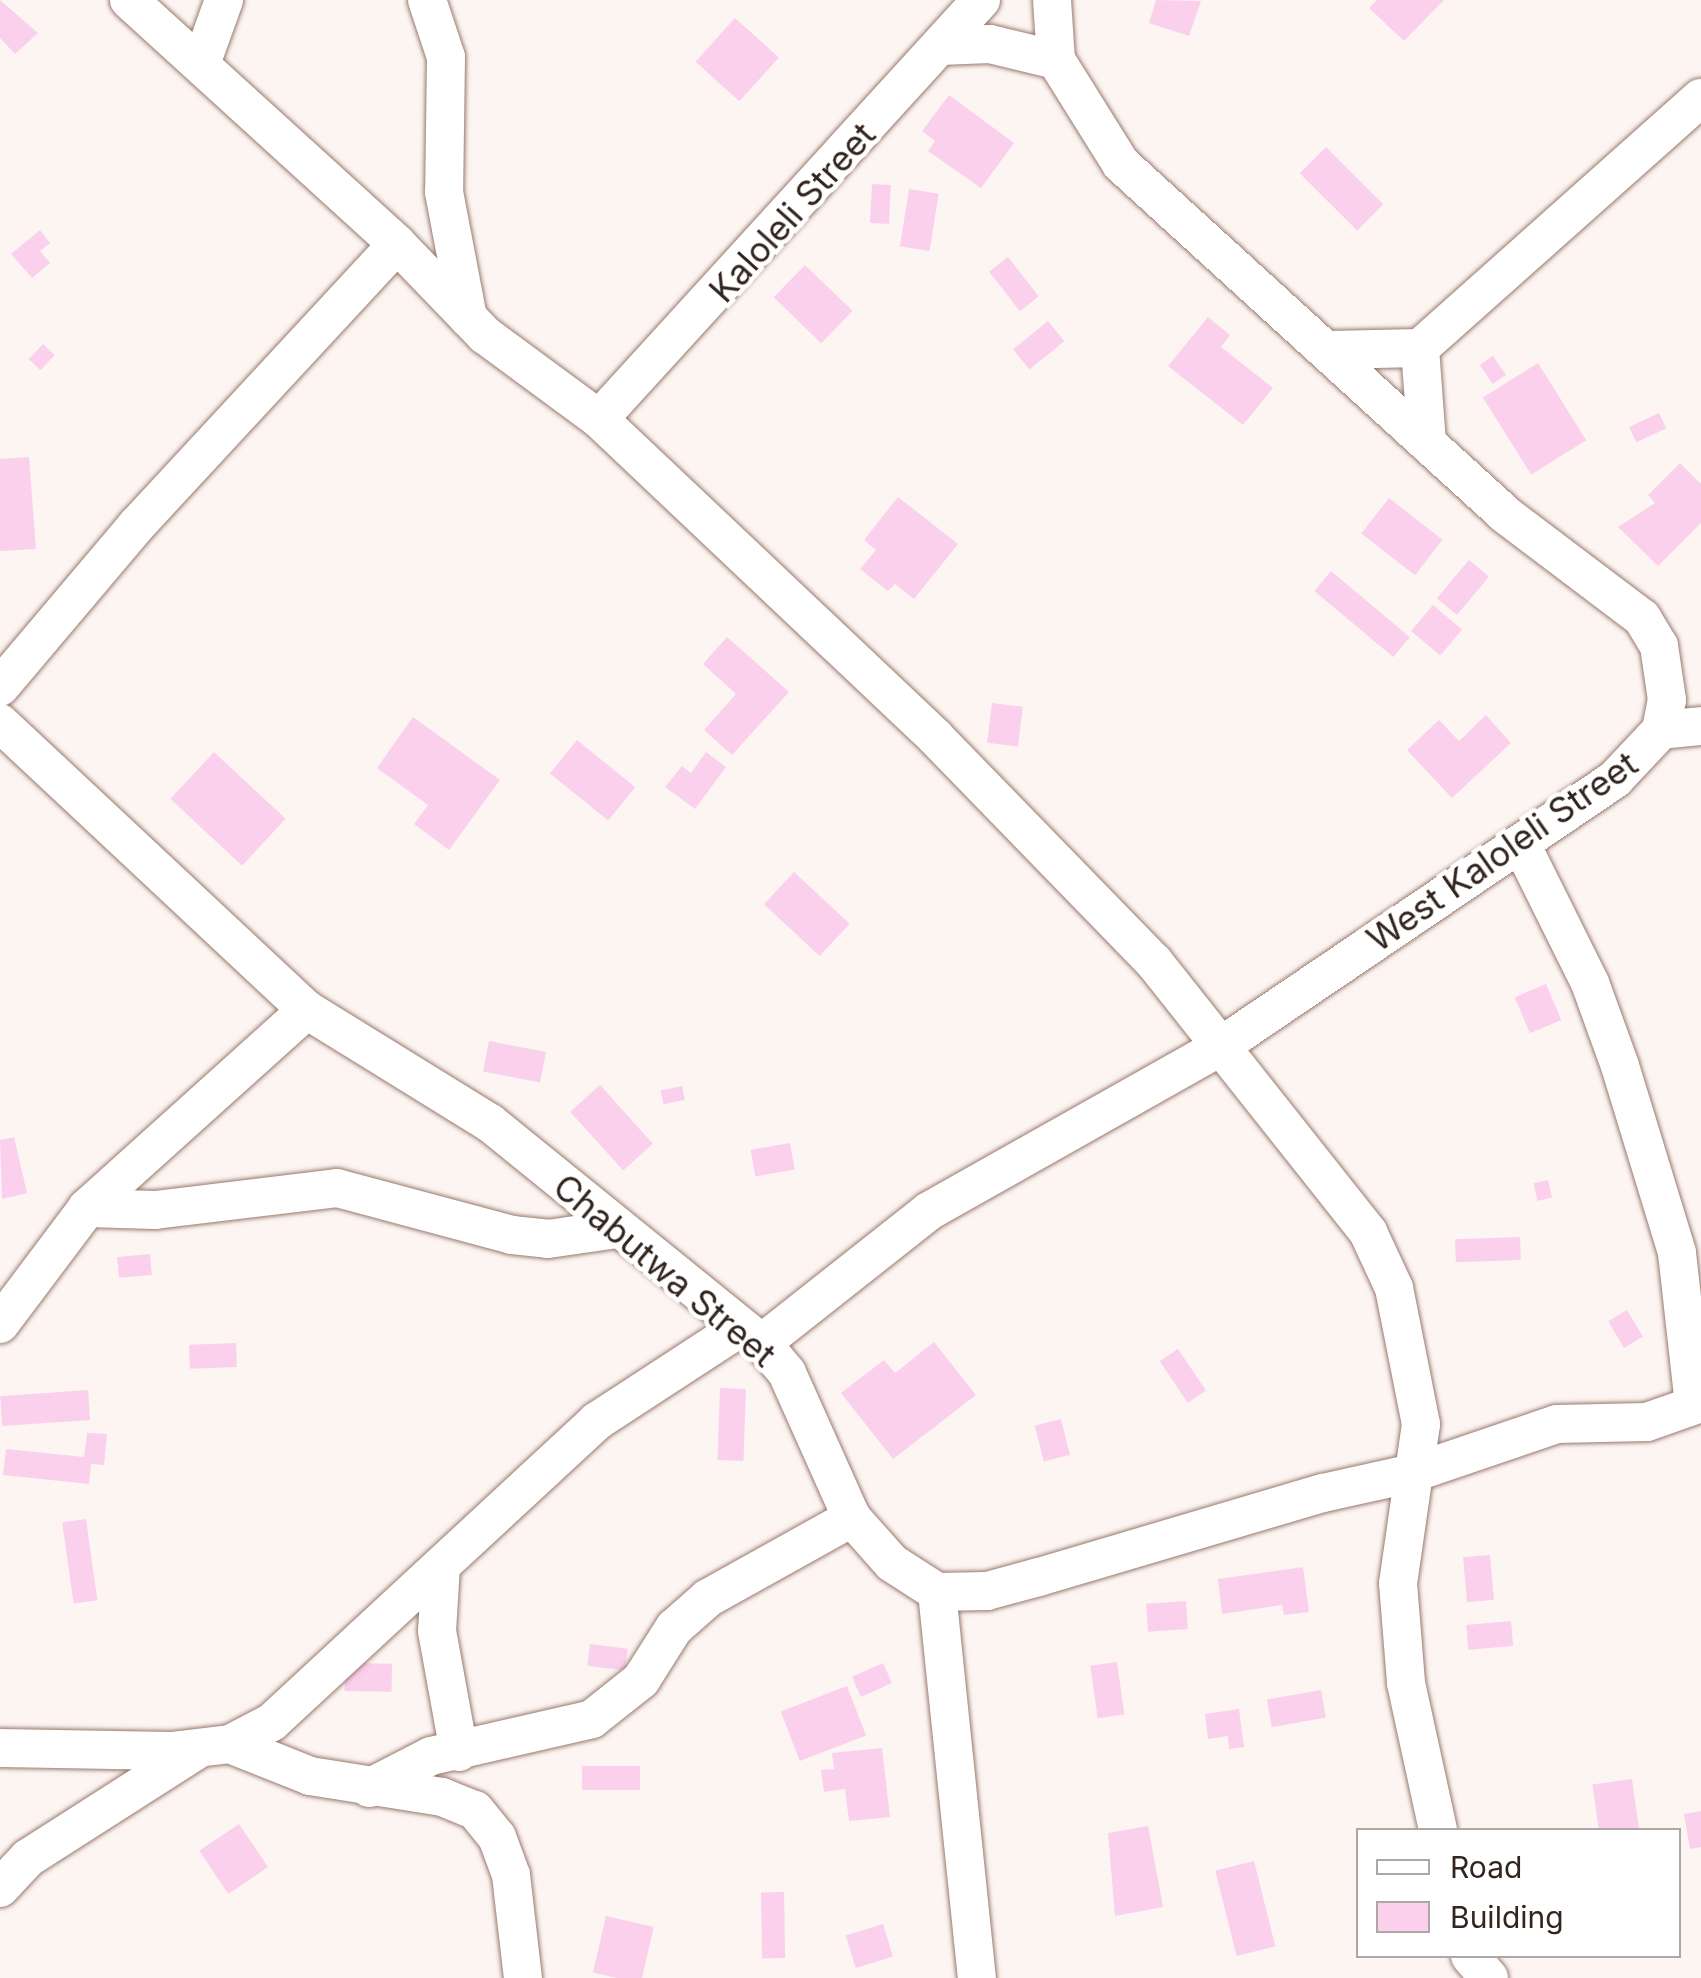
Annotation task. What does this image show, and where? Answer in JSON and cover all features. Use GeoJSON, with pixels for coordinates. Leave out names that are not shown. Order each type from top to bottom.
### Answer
{"type":"FeatureCollection","features":[{"type":"Feature","properties":{"kind":"street"},"geometry":{"type":"LineString","coordinates":[[129,0],[397,244],[468,318],[535,378],[599,419],[1105,908],[1368,1232],[1381,1260],[1411,1356],[1420,1424],[1398,1583],[1406,1683],[1438,1828]]}},
{"type":"Feature","properties":{"kind":"street"},"geometry":{"type":"LineString","coordinates":[[201,64],[224,0]]}},
{"type":"Feature","properties":{"kind":"street"},"geometry":{"type":"LineString","coordinates":[[427,0],[446,57],[444,192],[468,318]]}},
{"type":"Feature","properties":{"kind":"street","name":"Kaloleli Street"},"geometry":{"type":"LineString","coordinates":[[599,419],[980,0]]}},
{"type":"Feature","properties":{"kind":"street"},"geometry":{"type":"LineString","coordinates":[[940,46],[990,44],[1056,60],[1052,0]]}},
{"type":"Feature","properties":{"kind":"street","name":"West Kaloleli Street"},"geometry":{"type":"LineString","coordinates":[[0,1888],[28,1858],[215,1746],[272,1722],[320,1682],[596,1421],[750,1336],[929,1212],[1218,1048],[1615,778],[1660,730],[1667,700],[1660,646],[1642,618],[1506,515],[1382,406],[1330,350],[1120,164],[1056,60]]}},
{"type":"Feature","properties":{"kind":"street"},"geometry":{"type":"LineString","coordinates":[[1330,350],[1420,348],[1701,98]]}},
{"type":"Feature","properties":{"kind":"street"},"geometry":{"type":"LineString","coordinates":[[0,687],[58,614],[397,244]]}},
{"type":"Feature","properties":{"kind":"street"},"geometry":{"type":"LineString","coordinates":[[1420,348],[1427,443]]}},
{"type":"Feature","properties":{"kind":"street","name":"Chabutwa Street"},"geometry":{"type":"LineString","coordinates":[[0,723],[306,1010],[490,1123],[750,1336],[786,1373],[852,1518],[892,1563],[937,1592]]}},
{"type":"Feature","properties":{"kind":"street"},"geometry":{"type":"LineString","coordinates":[[1660,730],[1701,726]]}},
{"type":"Feature","properties":{"kind":"street"},"geometry":{"type":"LineString","coordinates":[[977,1978],[937,1592],[987,1591],[1323,1493],[1413,1474],[1556,1424],[1647,1422],[1697,1403],[1677,1253],[1620,1066],[1590,982],[1521,844]]}},
{"type":"Feature","properties":{"kind":"street"},"geometry":{"type":"LineString","coordinates":[[0,1324],[87,1208],[306,1010]]}},
{"type":"Feature","properties":{"kind":"street"},"geometry":{"type":"LineString","coordinates":[[87,1208],[156,1210],[337,1188],[512,1236],[548,1239],[617,1229]]}},
{"type":"Feature","properties":{"kind":"street"},"geometry":{"type":"LineString","coordinates":[[369,1788],[432,1756],[592,1719],[642,1680],[674,1628],[708,1598],[852,1518]]}},
{"type":"Feature","properties":{"kind":"street"},"geometry":{"type":"LineString","coordinates":[[441,1566],[437,1632],[458,1752]]}},
{"type":"Feature","properties":{"kind":"street"},"geometry":{"type":"LineString","coordinates":[[0,1748],[215,1746],[310,1776],[442,1797],[483,1819],[511,1875],[523,1978]]}},
{"type":"Feature","properties":{"kind":"street"},"geometry":{"type":"LineString","coordinates":[[1472,1958],[1489,1978]]}},
{"type":"Feature","properties":{"kind":"building"},"geometry":{"type":"Polygon","coordinates":[[[0,0],[38,33],[15,54],[0,38],[0,0]]]}},
{"type":"Feature","properties":{"kind":"building"},"geometry":{"type":"Polygon","coordinates":[[[1156,0],[1201,1],[1189,36],[1149,23],[1156,0]]]}},
{"type":"Feature","properties":{"kind":"building"},"geometry":{"type":"Polygon","coordinates":[[[1377,0],[1444,0],[1404,41],[1369,8],[1377,0]]]}},
{"type":"Feature","properties":{"kind":"building"},"geometry":{"type":"Polygon","coordinates":[[[735,18],[779,57],[739,101],[696,62],[735,18]]]}},
{"type":"Feature","properties":{"kind":"building"},"geometry":{"type":"Polygon","coordinates":[[[949,95],[1014,143],[981,188],[928,151],[935,141],[922,131],[949,95]]]}},
{"type":"Feature","properties":{"kind":"building"},"geometry":{"type":"Polygon","coordinates":[[[1326,147],[1383,204],[1357,230],[1300,173],[1326,147]]]}},
{"type":"Feature","properties":{"kind":"building"},"geometry":{"type":"Polygon","coordinates":[[[872,184],[891,185],[889,224],[870,223],[872,184]]]}},
{"type":"Feature","properties":{"kind":"building"},"geometry":{"type":"Polygon","coordinates":[[[909,189],[939,194],[930,251],[900,246],[909,189]]]}},
{"type":"Feature","properties":{"kind":"building"},"geometry":{"type":"Polygon","coordinates":[[[40,230],[50,243],[40,251],[50,263],[32,278],[11,254],[40,230]]]}},
{"type":"Feature","properties":{"kind":"building"},"geometry":{"type":"Polygon","coordinates":[[[1008,257],[1039,296],[1020,311],[989,272],[1008,257]]]}},
{"type":"Feature","properties":{"kind":"building"},"geometry":{"type":"Polygon","coordinates":[[[805,265],[852,311],[821,343],[774,297],[805,265]]]}},
{"type":"Feature","properties":{"kind":"building"},"geometry":{"type":"Polygon","coordinates":[[[1208,317],[1230,335],[1221,347],[1273,388],[1243,425],[1168,366],[1208,317]]]}},
{"type":"Feature","properties":{"kind":"building"},"geometry":{"type":"Polygon","coordinates":[[[1048,321],[1064,341],[1029,370],[1013,349],[1048,321]]]}},
{"type":"Feature","properties":{"kind":"building"},"geometry":{"type":"Polygon","coordinates":[[[43,344],[55,355],[40,370],[29,359],[43,344]]]}},
{"type":"Feature","properties":{"kind":"building"},"geometry":{"type":"Polygon","coordinates":[[[1493,356],[1506,375],[1493,384],[1480,365],[1493,356]]]}},
{"type":"Feature","properties":{"kind":"building"},"geometry":{"type":"Polygon","coordinates":[[[1538,363],[1586,440],[1531,475],[1483,397],[1538,363]]]}},
{"type":"Feature","properties":{"kind":"building"},"geometry":{"type":"Polygon","coordinates":[[[1659,413],[1666,428],[1636,442],[1629,427],[1659,413]]]}},
{"type":"Feature","properties":{"kind":"building"},"geometry":{"type":"Polygon","coordinates":[[[29,457],[36,549],[0,551],[0,459],[29,457]]]}},
{"type":"Feature","properties":{"kind":"building"},"geometry":{"type":"Polygon","coordinates":[[[1680,463],[1701,484],[1701,523],[1658,566],[1618,527],[1655,503],[1648,495],[1680,463]]]}},
{"type":"Feature","properties":{"kind":"building"},"geometry":{"type":"Polygon","coordinates":[[[898,497],[958,544],[914,599],[895,584],[888,591],[860,569],[876,550],[864,540],[898,497]]]}},
{"type":"Feature","properties":{"kind":"building"},"geometry":{"type":"Polygon","coordinates":[[[1389,498],[1443,540],[1415,575],[1361,533],[1389,498]]]}},
{"type":"Feature","properties":{"kind":"building"},"geometry":{"type":"Polygon","coordinates":[[[1469,560],[1489,577],[1457,615],[1437,598],[1469,560]]]}},
{"type":"Feature","properties":{"kind":"building"},"geometry":{"type":"Polygon","coordinates":[[[1331,571],[1410,637],[1393,657],[1314,591],[1331,571]]]}},
{"type":"Feature","properties":{"kind":"building"},"geometry":{"type":"Polygon","coordinates":[[[1433,605],[1462,629],[1440,655],[1411,631],[1433,605]]]}},
{"type":"Feature","properties":{"kind":"building"},"geometry":{"type":"Polygon","coordinates":[[[727,637],[789,692],[732,755],[704,730],[736,694],[703,664],[727,637]]]}},
{"type":"Feature","properties":{"kind":"building"},"geometry":{"type":"Polygon","coordinates":[[[992,703],[1023,707],[1018,746],[987,743],[992,703]]]}},
{"type":"Feature","properties":{"kind":"building"},"geometry":{"type":"Polygon","coordinates":[[[1486,715],[1511,743],[1452,798],[1407,750],[1439,720],[1459,741],[1486,715]]]}},
{"type":"Feature","properties":{"kind":"building"},"geometry":{"type":"Polygon","coordinates":[[[413,717],[500,780],[449,850],[414,824],[428,805],[377,768],[413,717]]]}},
{"type":"Feature","properties":{"kind":"building"},"geometry":{"type":"Polygon","coordinates":[[[577,740],[635,787],[608,821],[550,773],[577,740]]]}},
{"type":"Feature","properties":{"kind":"building"},"geometry":{"type":"Polygon","coordinates":[[[214,752],[286,819],[242,866],[170,799],[214,752]]]}},
{"type":"Feature","properties":{"kind":"building"},"geometry":{"type":"Polygon","coordinates":[[[706,752],[726,767],[695,809],[665,787],[682,766],[691,773],[706,752]]]}},
{"type":"Feature","properties":{"kind":"building"},"geometry":{"type":"Polygon","coordinates":[[[794,872],[850,924],[820,956],[764,904],[794,872]]]}},
{"type":"Feature","properties":{"kind":"building"},"geometry":{"type":"Polygon","coordinates":[[[1546,984],[1561,1020],[1530,1033],[1515,997],[1546,984]]]}},
{"type":"Feature","properties":{"kind":"building"},"geometry":{"type":"Polygon","coordinates":[[[489,1041],[546,1052],[540,1082],[483,1071],[489,1041]]]}},
{"type":"Feature","properties":{"kind":"building"},"geometry":{"type":"Polygon","coordinates":[[[600,1085],[653,1144],[623,1170],[570,1112],[600,1085]]]}},
{"type":"Feature","properties":{"kind":"building"},"geometry":{"type":"Polygon","coordinates":[[[682,1086],[685,1100],[663,1104],[660,1091],[682,1086]]]}},
{"type":"Feature","properties":{"kind":"building"},"geometry":{"type":"Polygon","coordinates":[[[14,1137],[27,1193],[2,1199],[0,1140],[14,1137]]]}},
{"type":"Feature","properties":{"kind":"building"},"geometry":{"type":"Polygon","coordinates":[[[790,1143],[795,1170],[755,1177],[751,1150],[790,1143]]]}},
{"type":"Feature","properties":{"kind":"building"},"geometry":{"type":"Polygon","coordinates":[[[1548,1180],[1552,1198],[1537,1201],[1533,1183],[1548,1180]]]}},
{"type":"Feature","properties":{"kind":"building"},"geometry":{"type":"Polygon","coordinates":[[[1520,1237],[1521,1260],[1456,1262],[1455,1239],[1520,1237]]]}},
{"type":"Feature","properties":{"kind":"building"},"geometry":{"type":"Polygon","coordinates":[[[150,1254],[152,1275],[119,1278],[117,1257],[150,1254]]]}},
{"type":"Feature","properties":{"kind":"building"},"geometry":{"type":"Polygon","coordinates":[[[1627,1310],[1643,1337],[1624,1348],[1608,1321],[1627,1310]]]}},
{"type":"Feature","properties":{"kind":"building"},"geometry":{"type":"Polygon","coordinates":[[[934,1342],[976,1395],[893,1459],[841,1393],[884,1360],[895,1373],[934,1342]]]}},
{"type":"Feature","properties":{"kind":"building"},"geometry":{"type":"Polygon","coordinates":[[[236,1343],[237,1367],[190,1369],[189,1345],[236,1343]]]}},
{"type":"Feature","properties":{"kind":"building"},"geometry":{"type":"Polygon","coordinates":[[[1178,1349],[1206,1390],[1188,1403],[1160,1361],[1178,1349]]]}},
{"type":"Feature","properties":{"kind":"building"},"geometry":{"type":"Polygon","coordinates":[[[720,1388],[746,1389],[743,1461],[717,1460],[720,1388]]]}},
{"type":"Feature","properties":{"kind":"building"},"geometry":{"type":"Polygon","coordinates":[[[88,1390],[90,1420],[2,1426],[0,1396],[88,1390]]]}},
{"type":"Feature","properties":{"kind":"building"},"geometry":{"type":"Polygon","coordinates":[[[1061,1419],[1070,1455],[1044,1461],[1035,1426],[1061,1419]]]}},
{"type":"Feature","properties":{"kind":"building"},"geometry":{"type":"Polygon","coordinates":[[[87,1433],[107,1434],[104,1465],[91,1464],[89,1484],[3,1475],[6,1449],[84,1457],[87,1433]]]}},
{"type":"Feature","properties":{"kind":"building"},"geometry":{"type":"Polygon","coordinates":[[[86,1519],[97,1600],[74,1604],[62,1522],[86,1519]]]}},
{"type":"Feature","properties":{"kind":"building"},"geometry":{"type":"Polygon","coordinates":[[[1490,1555],[1494,1600],[1467,1602],[1463,1557],[1490,1555]]]}},
{"type":"Feature","properties":{"kind":"building"},"geometry":{"type":"Polygon","coordinates":[[[1303,1567],[1309,1612],[1284,1615],[1282,1605],[1222,1614],[1218,1579],[1303,1567]]]}},
{"type":"Feature","properties":{"kind":"building"},"geometry":{"type":"Polygon","coordinates":[[[1186,1601],[1188,1629],[1148,1632],[1146,1604],[1186,1601]]]}},
{"type":"Feature","properties":{"kind":"building"},"geometry":{"type":"Polygon","coordinates":[[[1511,1621],[1513,1646],[1468,1650],[1466,1625],[1511,1621]]]}},
{"type":"Feature","properties":{"kind":"building"},"geometry":{"type":"Polygon","coordinates":[[[590,1644],[628,1649],[625,1670],[587,1666],[590,1644]]]}},
{"type":"Feature","properties":{"kind":"building"},"geometry":{"type":"Polygon","coordinates":[[[1117,1662],[1124,1714],[1098,1718],[1090,1666],[1117,1662]]]}},
{"type":"Feature","properties":{"kind":"building"},"geometry":{"type":"Polygon","coordinates":[[[345,1663],[392,1664],[392,1692],[345,1691],[345,1663]]]}},
{"type":"Feature","properties":{"kind":"building"},"geometry":{"type":"Polygon","coordinates":[[[883,1663],[892,1683],[861,1697],[852,1677],[883,1663]]]}},
{"type":"Feature","properties":{"kind":"building"},"geometry":{"type":"Polygon","coordinates":[[[847,1686],[866,1735],[800,1761],[781,1711],[847,1686]]]}},
{"type":"Feature","properties":{"kind":"building"},"geometry":{"type":"Polygon","coordinates":[[[1321,1690],[1326,1718],[1272,1727],[1267,1700],[1321,1690]]]}},
{"type":"Feature","properties":{"kind":"building"},"geometry":{"type":"Polygon","coordinates":[[[1239,1709],[1244,1747],[1229,1749],[1228,1736],[1208,1739],[1205,1714],[1239,1709]]]}},
{"type":"Feature","properties":{"kind":"building"},"geometry":{"type":"Polygon","coordinates":[[[882,1748],[890,1817],[849,1821],[845,1789],[824,1792],[821,1770],[834,1769],[832,1753],[882,1748]]]}},
{"type":"Feature","properties":{"kind":"building"},"geometry":{"type":"Polygon","coordinates":[[[582,1766],[640,1766],[640,1790],[582,1790],[582,1766]]]}},
{"type":"Feature","properties":{"kind":"building"},"geometry":{"type":"Polygon","coordinates":[[[1632,1779],[1639,1828],[1598,1828],[1592,1785],[1632,1779]]]}},
{"type":"Feature","properties":{"kind":"building"},"geometry":{"type":"Polygon","coordinates":[[[1701,1811],[1701,1847],[1690,1849],[1684,1814],[1701,1811]]]}},
{"type":"Feature","properties":{"kind":"building"},"geometry":{"type":"Polygon","coordinates":[[[239,1824],[268,1867],[228,1894],[199,1851],[239,1824]]]}},
{"type":"Feature","properties":{"kind":"building"},"geometry":{"type":"Polygon","coordinates":[[[1148,1826],[1163,1907],[1115,1916],[1108,1833],[1148,1826]]]}},
{"type":"Feature","properties":{"kind":"building"},"geometry":{"type":"Polygon","coordinates":[[[1254,1861],[1275,1946],[1236,1956],[1215,1871],[1254,1861]]]}},
{"type":"Feature","properties":{"kind":"building"},"geometry":{"type":"Polygon","coordinates":[[[761,1892],[784,1892],[785,1958],[762,1958],[761,1892]]]}},
{"type":"Feature","properties":{"kind":"building"},"geometry":{"type":"Polygon","coordinates":[[[606,1916],[654,1927],[642,1978],[593,1973],[606,1916]]]}},
{"type":"Feature","properties":{"kind":"building"},"geometry":{"type":"Polygon","coordinates":[[[883,1924],[893,1957],[856,1968],[846,1935],[883,1924]]]}}]}
